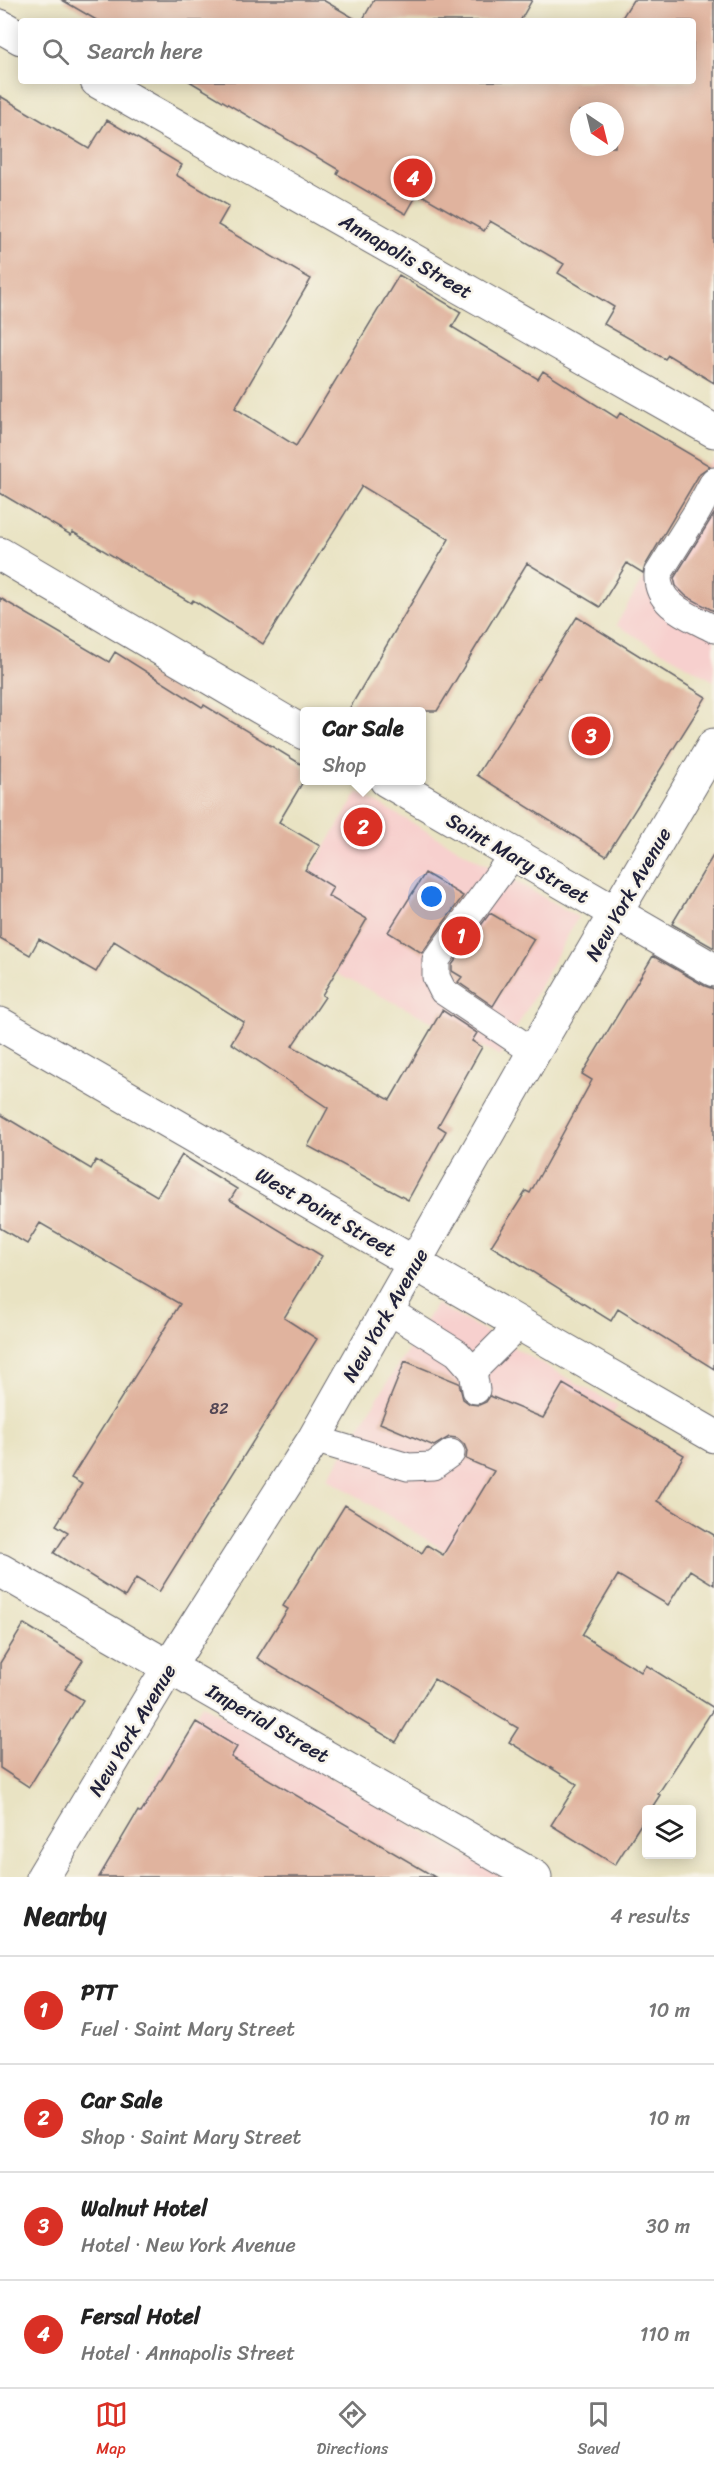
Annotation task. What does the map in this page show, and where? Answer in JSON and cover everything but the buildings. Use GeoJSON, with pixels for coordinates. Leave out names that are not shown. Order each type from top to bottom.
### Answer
{"type":"FeatureCollection","features":[{"type":"Feature","properties":{"kind":"street"},"geometry":{"type":"LineString","coordinates":[[0,26],[18,36]]}},
{"type":"Feature","properties":{"kind":"street","name":"Annapolis Street"},"geometry":{"type":"LineString","coordinates":[[103,84],[714,431]]}},
{"type":"Feature","properties":{"kind":"street"},"geometry":{"type":"LineString","coordinates":[[0,554],[300,731]]}},
{"type":"Feature","properties":{"kind":"street","name":"New York Avenue"},"geometry":{"type":"LineString","coordinates":[[43,1877],[170,1667],[314,1440],[534,1052],[714,745]]}},
{"type":"Feature","properties":{"kind":"street","name":"Saint Mary Street"},"geometry":{"type":"LineString","coordinates":[[394,785],[714,970]]}},
{"type":"Feature","properties":{"kind":"street","name":"West Point Street"},"geometry":{"type":"LineString","coordinates":[[0,1024],[714,1436]]}},
{"type":"Feature","properties":{"kind":"street","name":"Imperial Street"},"geometry":{"type":"LineString","coordinates":[[0,1570],[535,1877]]}},
{"type":"Feature","properties":{"kind":"lane"},"geometry":{"type":"LineString","coordinates":[[714,481],[658,574],[657,585],[666,603],[714,629]]}},
{"type":"Feature","properties":{"kind":"lane"},"geometry":{"type":"LineString","coordinates":[[513,855],[436,960],[435,977],[443,991],[534,1052]]}},
{"type":"Feature","properties":{"kind":"lane"},"geometry":{"type":"LineString","coordinates":[[388,1310],[457,1353],[475,1381],[520,1324]]}},
{"type":"Feature","properties":{"kind":"lane"},"geometry":{"type":"LineString","coordinates":[[314,1440],[408,1467],[433,1467],[451,1453]]}},
{"type":"Feature","properties":{"kind":"shaded area"},"geometry":{"type":"Polygon","coordinates":[[[712,458],[714,459],[714,681],[616,625],[712,458]]]}},
{"type":"Feature","properties":{"kind":"shaded area"},"geometry":{"type":"Polygon","coordinates":[[[358,792],[578,917],[501,1056],[269,940],[358,792]]]}},
{"type":"Feature","properties":{"kind":"shaded area"},"geometry":{"type":"Polygon","coordinates":[[[436,1304],[618,1406],[499,1585],[328,1478],[436,1304]]]}},
{"type":"Feature","properties":{"kind":"shaded area"},"geometry":{"type":"Polygon","coordinates":[[[202,1704],[503,1877],[97,1877],[202,1704]]]}},
{"type":"Feature","properties":{"kind":"place","name":"Fersal Hotel"},"geometry":{"type":"Point","coordinates":[413,178]}},
{"type":"Feature","properties":{"kind":"place","name":"Walnut Hotel"},"geometry":{"type":"Point","coordinates":[591,736]}},
{"type":"Feature","properties":{"kind":"place","name":"Car Sale"},"geometry":{"type":"Point","coordinates":[363,827]}},
{"type":"Feature","properties":{"kind":"place","name":"PTT"},"geometry":{"type":"Point","coordinates":[461,936]}}]}
